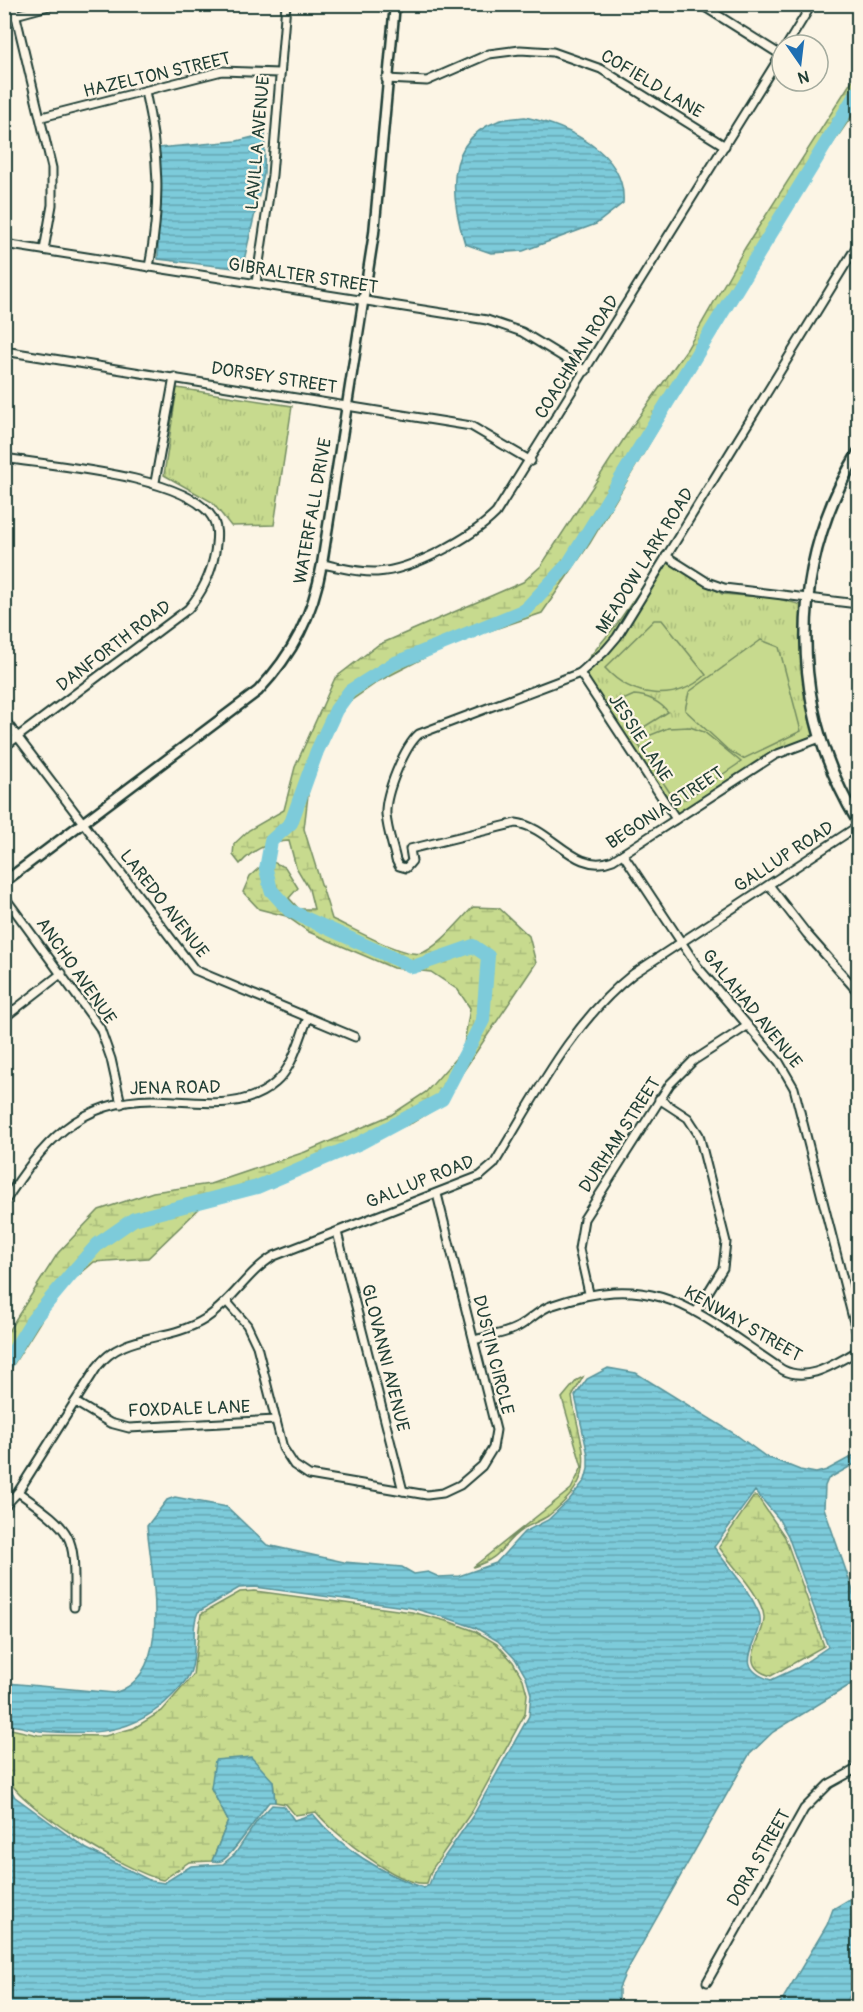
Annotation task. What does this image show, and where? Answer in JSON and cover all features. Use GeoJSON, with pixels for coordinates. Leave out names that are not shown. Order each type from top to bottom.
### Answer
{"type":"FeatureCollection","features":[{"type":"Feature","properties":{"kind":"main road"},"geometry":{"type":"LineString","coordinates":[[858,453],[828,513],[813,562],[807,598],[807,673],[820,738],[837,783],[858,824]]}},
{"type":"Feature","properties":{"kind":"street"},"geometry":{"type":"LineString","coordinates":[[13,4],[50,149],[53,187],[44,250]]}},
{"type":"Feature","properties":{"kind":"street"},"geometry":{"type":"LineString","coordinates":[[4,18],[56,4]]}},
{"type":"Feature","properties":{"kind":"street","name":"LAVILLA AVENUE"},"geometry":{"type":"LineString","coordinates":[[256,284],[272,175],[286,4]]}},
{"type":"Feature","properties":{"kind":"street","name":"WATERFALL DRIVE"},"geometry":{"type":"LineString","coordinates":[[4,882],[243,704],[272,676],[304,628],[315,597],[322,564],[379,196],[386,79],[394,4]]}},
{"type":"Feature","properties":{"kind":"street"},"geometry":{"type":"LineString","coordinates":[[700,4],[770,47]]}},
{"type":"Feature","properties":{"kind":"street"},"geometry":{"type":"LineString","coordinates":[[794,33],[812,4]]}},
{"type":"Feature","properties":{"kind":"street","name":"COFIELD LANE"},"geometry":{"type":"LineString","coordinates":[[386,79],[427,81],[489,54],[520,50],[553,52],[601,69],[725,146]]}},
{"type":"Feature","properties":{"kind":"street","name":"HAZELTON STREET"},"geometry":{"type":"LineString","coordinates":[[42,117],[222,71],[279,73]]}},
{"type":"Feature","properties":{"kind":"street","name":"COACHMAN ROAD"},"geometry":{"type":"LineString","coordinates":[[322,564],[379,572],[461,542],[496,513],[531,461],[770,72]]}},
{"type":"Feature","properties":{"kind":"street"},"geometry":{"type":"LineString","coordinates":[[145,91],[155,136],[159,183],[156,231],[149,267]]}},
{"type":"Feature","properties":{"kind":"street","name":"GIBRALTER STREET"},"geometry":{"type":"LineString","coordinates":[[4,244],[469,316],[507,326],[537,340],[586,371]]}},
{"type":"Feature","properties":{"kind":"street","name":"MEADOW LARK ROAD"},"geometry":{"type":"LineString","coordinates":[[406,868],[399,866],[396,860],[386,817],[386,805],[407,746],[419,734],[580,673],[605,651],[616,637],[858,244]]}},
{"type":"Feature","properties":{"kind":"street","name":"DORSEY STREET"},"geometry":{"type":"LineString","coordinates":[[4,351],[471,426],[531,461]]}},
{"type":"Feature","properties":{"kind":"street"},"geometry":{"type":"LineString","coordinates":[[155,482],[174,377]]}},
{"type":"Feature","properties":{"kind":"street","name":"DANFORTH ROAD"},"geometry":{"type":"LineString","coordinates":[[4,458],[155,482],[203,507],[213,520],[217,541],[213,565],[203,590],[179,617],[4,747]]}},
{"type":"Feature","properties":{"kind":"street"},"geometry":{"type":"LineString","coordinates":[[666,556],[714,585],[858,604]]}},
{"type":"Feature","properties":{"kind":"street","name":"JESSIE LANE"},"geometry":{"type":"LineString","coordinates":[[580,673],[676,819]]}},
{"type":"Feature","properties":{"kind":"street","name":"LAREDO AVENUE"},"geometry":{"type":"LineString","coordinates":[[4,719],[195,970],[355,1037]]}},
{"type":"Feature","properties":{"kind":"street","name":"BEGONIA STREET"},"geometry":{"type":"LineString","coordinates":[[406,868],[412,861],[410,849],[516,823],[531,826],[585,862],[608,863],[775,755],[820,738]]}},
{"type":"Feature","properties":{"kind":"street","name":"GALLUP ROAD"},"geometry":{"type":"LineString","coordinates":[[4,1507],[18,1492],[102,1360],[116,1348],[192,1326],[227,1302],[265,1261],[473,1180],[488,1170],[590,1014],[633,974],[858,824]]}},
{"type":"Feature","properties":{"kind":"street","name":"GALAHAD AVENUE"},"geometry":{"type":"LineString","coordinates":[[623,854],[681,943],[711,984],[783,1067],[800,1101],[858,1338]]}},
{"type":"Feature","properties":{"kind":"street"},"geometry":{"type":"LineString","coordinates":[[769,885],[807,934],[858,992]]}},
{"type":"Feature","properties":{"kind":"street","name":"ANCHO AVENUE"},"geometry":{"type":"LineString","coordinates":[[4,896],[100,1028],[111,1059],[122,1104]]}},
{"type":"Feature","properties":{"kind":"street"},"geometry":{"type":"LineString","coordinates":[[4,1018],[62,973]]}},
{"type":"Feature","properties":{"kind":"street","name":"JENA ROAD"},"geometry":{"type":"LineString","coordinates":[[4,1203],[37,1154],[61,1131],[89,1114],[122,1104],[157,1100],[209,1104],[237,1100],[261,1092],[275,1083],[288,1067],[308,1018]]}},
{"type":"Feature","properties":{"kind":"street","name":"DURHAM STREET"},"geometry":{"type":"LineString","coordinates":[[589,1293],[579,1249],[581,1228],[659,1099],[693,1061],[747,1026]]}},
{"type":"Feature","properties":{"kind":"street"},"geometry":{"type":"LineString","coordinates":[[659,1099],[688,1118],[699,1135],[726,1242],[723,1268],[696,1312]]}},
{"type":"Feature","properties":{"kind":"street","name":"DUSTIN CIRCLE"},"geometry":{"type":"LineString","coordinates":[[227,1302],[253,1335],[288,1457],[309,1475],[404,1491],[435,1494],[453,1489],[482,1466],[492,1448],[495,1422],[437,1194]]}},
{"type":"Feature","properties":{"kind":"street","name":"GLOVANNI AVENUE"},"geometry":{"type":"LineString","coordinates":[[337,1232],[404,1491]]}},
{"type":"Feature","properties":{"kind":"street","name":"KENWAY STREET"},"geometry":{"type":"LineString","coordinates":[[474,1340],[516,1328],[549,1306],[589,1293],[638,1291],[668,1298],[696,1312],[783,1370],[797,1375],[813,1373],[858,1351]]}},
{"type":"Feature","properties":{"kind":"street","name":"FOXDALE LANE"},"geometry":{"type":"LineString","coordinates":[[75,1402],[110,1423],[129,1428],[276,1420]]}},
{"type":"Feature","properties":{"kind":"street"},"geometry":{"type":"LineString","coordinates":[[18,1492],[56,1519],[69,1535],[74,1554],[74,1607]]}},
{"type":"Feature","properties":{"kind":"street","name":"DORA STREET"},"geometry":{"type":"LineString","coordinates":[[707,1982],[800,1815],[829,1784],[858,1768]]}},
{"type":"Feature","properties":{"kind":"green space"},"geometry":{"type":"Polygon","coordinates":[[[858,71],[858,107],[798,194],[590,543],[542,613],[451,644],[379,681],[339,709],[311,770],[304,829],[332,919],[390,947],[421,953],[441,940],[473,907],[499,908],[529,936],[536,963],[440,1106],[412,1123],[204,1204],[148,1258],[94,1262],[58,1293],[5,1378],[5,1336],[58,1253],[99,1210],[153,1192],[210,1184],[305,1152],[391,1115],[426,1092],[463,1050],[470,1008],[458,990],[431,972],[393,968],[309,932],[286,916],[259,909],[243,892],[250,876],[268,860],[285,867],[298,888],[289,898],[299,909],[314,909],[309,889],[296,867],[289,841],[262,847],[240,864],[233,855],[234,844],[249,830],[284,810],[295,767],[335,678],[378,645],[523,582],[541,566],[631,428],[687,349],[745,248],[858,71]]]}},
{"type":"Feature","properties":{"kind":"green space"},"geometry":{"type":"Polygon","coordinates":[[[177,388],[292,406],[274,525],[231,526],[212,502],[164,475],[177,388]]]}},
{"type":"Feature","properties":{"kind":"green space"},"geometry":{"type":"Polygon","coordinates":[[[664,556],[722,594],[775,598],[802,605],[803,673],[816,739],[816,741],[734,777],[676,825],[577,672],[616,625],[664,556]]]}},
{"type":"Feature","properties":{"kind":"green space"},"geometry":{"type":"Polygon","coordinates":[[[654,620],[662,620],[706,675],[681,690],[654,693],[628,686],[605,668],[654,620]]]}},
{"type":"Feature","properties":{"kind":"green space"},"geometry":{"type":"Polygon","coordinates":[[[761,640],[779,647],[801,731],[743,759],[728,750],[685,710],[689,692],[761,640]]]}},
{"type":"Feature","properties":{"kind":"green space"},"geometry":{"type":"Polygon","coordinates":[[[634,695],[653,700],[668,712],[633,734],[614,704],[634,695]]]}},
{"type":"Feature","properties":{"kind":"green space"},"geometry":{"type":"Polygon","coordinates":[[[690,727],[704,732],[741,762],[686,799],[674,799],[636,741],[668,728],[690,727]]]}},
{"type":"Feature","properties":{"kind":"green space"},"geometry":{"type":"Polygon","coordinates":[[[583,1377],[572,1397],[584,1462],[582,1475],[576,1488],[548,1516],[526,1527],[497,1555],[473,1567],[571,1489],[582,1467],[562,1398],[577,1380],[583,1377]]]}},
{"type":"Feature","properties":{"kind":"green space"},"geometry":{"type":"Polygon","coordinates":[[[754,1496],[757,1496],[785,1537],[824,1646],[771,1676],[754,1665],[753,1658],[763,1625],[762,1608],[752,1590],[719,1547],[754,1496]]]}},
{"type":"Feature","properties":{"kind":"green space"},"geometry":{"type":"Polygon","coordinates":[[[255,1591],[412,1612],[450,1622],[475,1631],[497,1644],[513,1662],[523,1679],[527,1694],[525,1714],[472,1811],[432,1869],[427,1883],[415,1882],[384,1868],[351,1845],[316,1812],[295,1815],[286,1804],[275,1802],[273,1781],[211,1788],[228,1821],[212,1861],[189,1862],[163,1880],[126,1865],[75,1836],[28,1802],[13,1786],[4,1767],[4,1730],[11,1729],[38,1735],[105,1736],[134,1728],[162,1711],[193,1675],[201,1614],[240,1592],[255,1591]]]}},
{"type":"Feature","properties":{"kind":"water"},"geometry":{"type":"Polygon","coordinates":[[[525,117],[575,135],[591,144],[605,156],[615,169],[622,185],[623,203],[596,224],[523,251],[491,253],[465,244],[456,209],[455,174],[459,157],[467,142],[480,130],[501,120],[525,117]]]}},
{"type":"Feature","properties":{"kind":"water"},"geometry":{"type":"Polygon","coordinates":[[[265,134],[264,174],[242,269],[158,259],[158,148],[237,141],[265,134]]]}},
{"type":"Feature","properties":{"kind":"water"},"geometry":{"type":"Polygon","coordinates":[[[608,1368],[636,1373],[735,1434],[765,1456],[800,1470],[816,1473],[827,1470],[858,1453],[858,1462],[828,1479],[825,1486],[824,1508],[858,1605],[858,1680],[773,1732],[749,1755],[625,1974],[619,1988],[619,2007],[5,2007],[5,1779],[15,1797],[87,1849],[151,1881],[164,1883],[191,1866],[223,1864],[235,1854],[257,1821],[272,1805],[284,1806],[294,1820],[313,1814],[336,1838],[363,1858],[409,1882],[424,1888],[429,1885],[434,1872],[474,1814],[529,1716],[531,1694],[526,1677],[516,1660],[498,1641],[476,1628],[412,1608],[255,1587],[239,1588],[198,1612],[193,1663],[190,1674],[183,1684],[158,1709],[127,1725],[111,1730],[77,1733],[40,1731],[14,1725],[5,1726],[5,1685],[8,1683],[114,1693],[133,1683],[145,1666],[152,1645],[155,1620],[147,1526],[167,1500],[175,1497],[227,1507],[267,1545],[344,1562],[402,1567],[414,1574],[428,1572],[439,1577],[459,1576],[496,1563],[524,1532],[548,1520],[569,1500],[585,1480],[588,1455],[575,1396],[587,1379],[608,1368]],[[755,1491],[714,1547],[744,1587],[759,1613],[758,1632],[749,1659],[751,1667],[758,1674],[771,1680],[797,1668],[828,1647],[788,1536],[778,1518],[755,1491]]]}},
{"type":"Feature","properties":{"kind":"water"},"geometry":{"type":"Polygon","coordinates":[[[251,1757],[273,1781],[275,1802],[269,1802],[226,1858],[212,1861],[228,1821],[211,1788],[215,1760],[251,1757]]]}},
{"type":"Feature","properties":{"kind":"water"},"geometry":{"type":"Polygon","coordinates":[[[858,1894],[858,1983],[843,2007],[778,2007],[827,1925],[833,1909],[858,1894]]]}},
{"type":"Feature","properties":{"kind":"waterway"},"geometry":{"type":"LineString","coordinates":[[4,1367],[32,1321],[72,1273],[98,1244],[134,1219],[257,1187],[360,1143],[442,1099],[483,1020],[488,956],[473,946],[413,967],[289,910],[271,890],[266,869],[271,841],[291,823],[317,751],[336,710],[350,691],[393,664],[525,610],[569,563],[858,91]]}}]}
